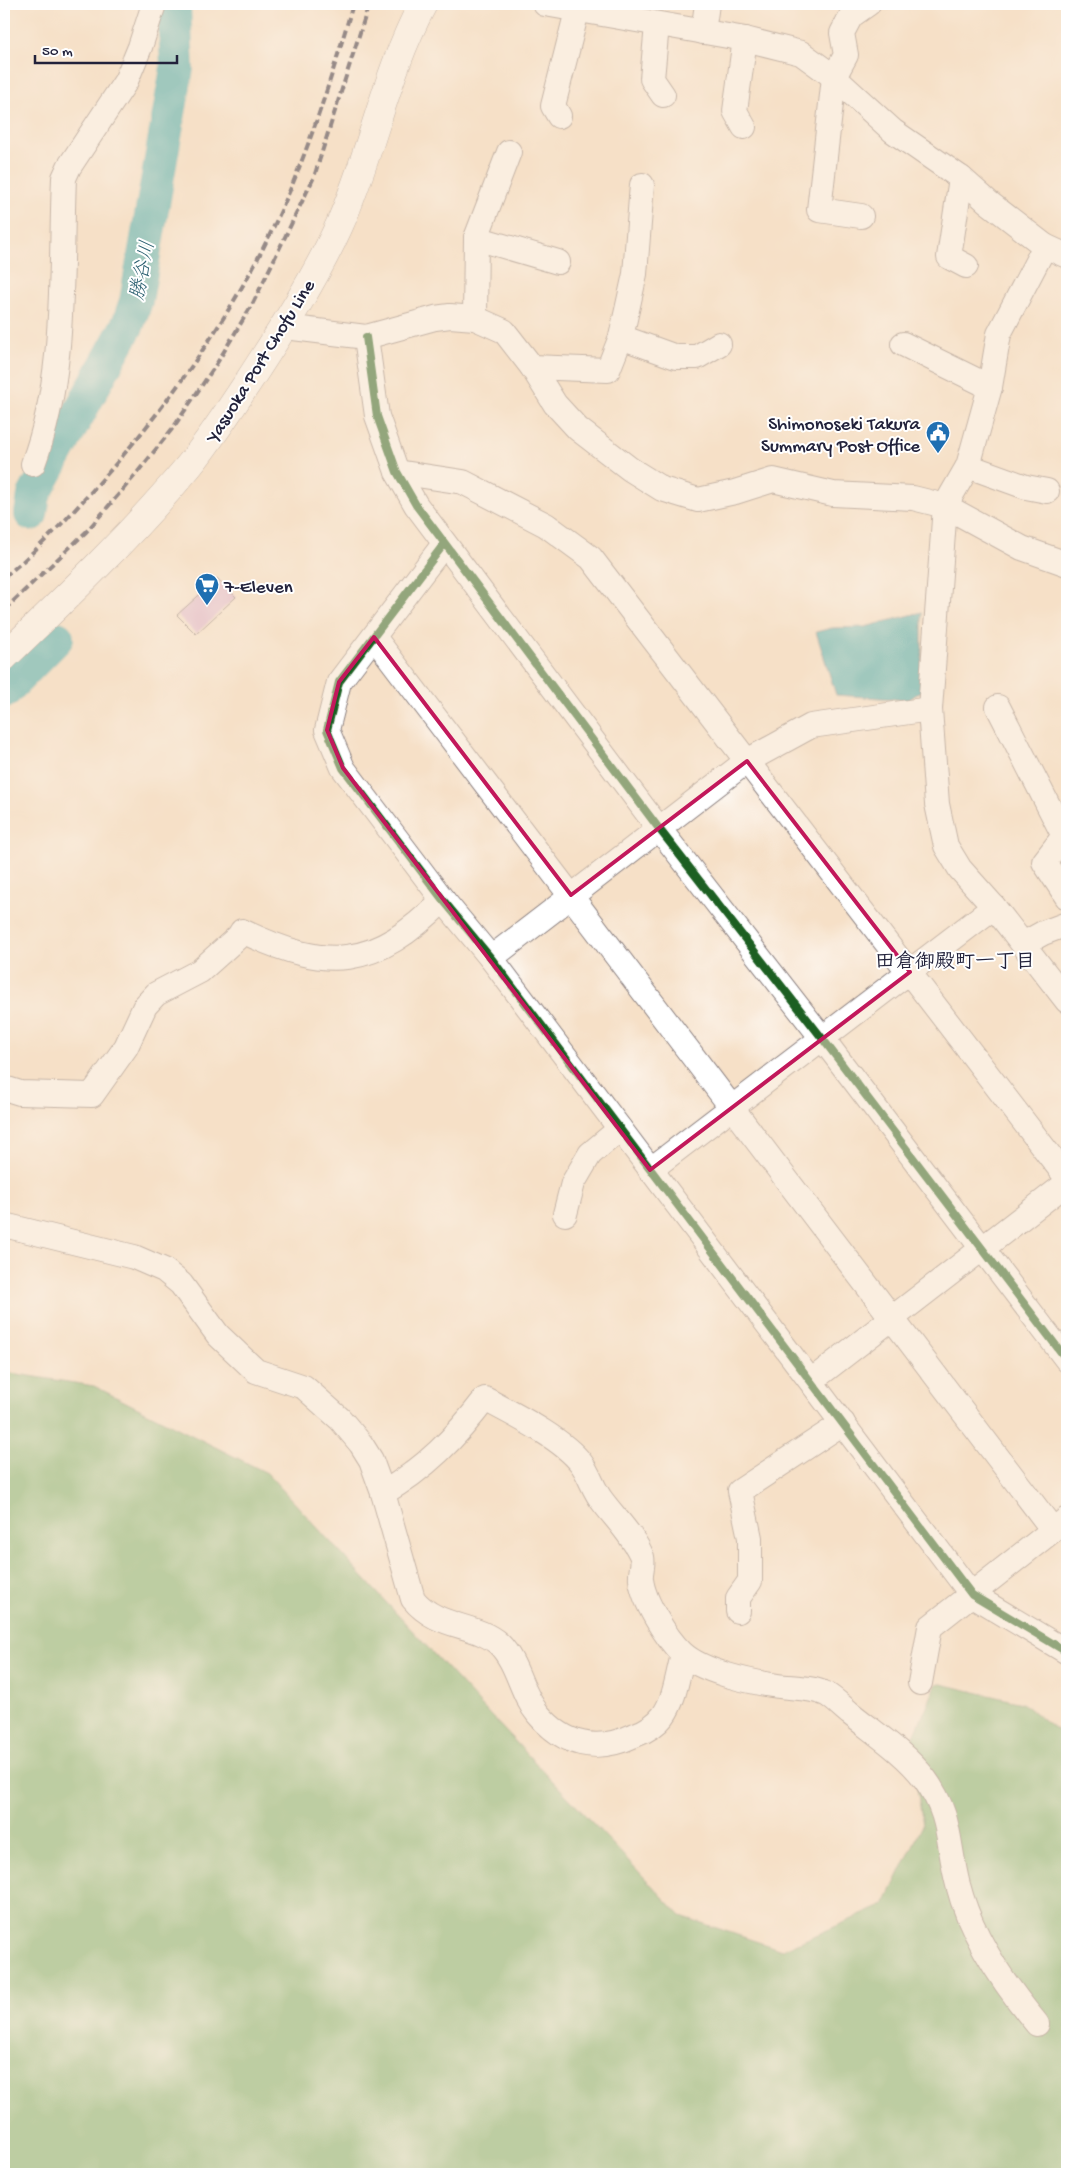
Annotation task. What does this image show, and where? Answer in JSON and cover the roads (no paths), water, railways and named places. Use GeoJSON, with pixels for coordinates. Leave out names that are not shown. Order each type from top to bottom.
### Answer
{"type":"FeatureCollection","features":[{"type":"Feature","properties":{"kind":"main road","name":"Yasuoka Port Chofu Line"},"geometry":{"type":"LineString","coordinates":[[4,656],[71,593],[190,465],[214,433],[284,327],[340,225],[372,138],[385,91],[408,31],[423,4]]}},
{"type":"Feature","properties":{"kind":"street"},"geometry":{"type":"LineString","coordinates":[[32,464],[38,449],[48,407],[60,332],[64,178],[69,167],[126,81],[140,47],[154,4]]}},
{"type":"Feature","properties":{"kind":"street"},"geometry":{"type":"LineString","coordinates":[[545,4],[745,39],[801,54],[834,77],[893,131],[961,178],[988,202],[1045,246],[1067,256]]}},
{"type":"Feature","properties":{"kind":"street"},"geometry":{"type":"LineString","coordinates":[[703,32],[707,4]]}},
{"type":"Feature","properties":{"kind":"street"},"geometry":{"type":"LineString","coordinates":[[860,216],[819,210],[834,77],[846,55],[842,33],[851,16],[868,4]]}},
{"type":"Feature","properties":{"kind":"street"},"geometry":{"type":"LineString","coordinates":[[559,116],[553,106],[577,11]]}},
{"type":"Feature","properties":{"kind":"street"},"geometry":{"type":"LineString","coordinates":[[657,24],[652,79],[663,95]]}},
{"type":"Feature","properties":{"kind":"street"},"geometry":{"type":"LineString","coordinates":[[744,127],[735,111],[745,39]]}},
{"type":"Feature","properties":{"kind":"street"},"geometry":{"type":"LineString","coordinates":[[475,318],[476,238],[509,152]]}},
{"type":"Feature","properties":{"kind":"street"},"geometry":{"type":"LineString","coordinates":[[961,178],[949,257],[966,266]]}},
{"type":"Feature","properties":{"kind":"street"},"geometry":{"type":"LineString","coordinates":[[532,367],[608,370],[621,337],[635,274],[642,185]]}},
{"type":"Feature","properties":{"kind":"street"},"geometry":{"type":"LineString","coordinates":[[476,238],[558,262]]}},
{"type":"Feature","properties":{"kind":"street"},"geometry":{"type":"LineString","coordinates":[[1045,246],[999,334],[990,387],[968,466],[944,506],[930,709],[937,804],[946,846],[960,869],[994,907],[1067,1001]]}},
{"type":"Feature","properties":{"kind":"street"},"geometry":{"type":"LineString","coordinates":[[284,327],[366,337],[435,318],[450,316],[475,318],[504,331],[532,367],[555,404],[578,429],[630,469],[662,489],[698,500],[735,492],[773,480],[833,494],[913,498],[944,506],[1022,548],[1067,564]]}},
{"type":"Feature","properties":{"kind":"street"},"geometry":{"type":"LineString","coordinates":[[366,337],[377,416],[397,472],[416,505],[660,830],[822,1038],[1067,1360]]}},
{"type":"Feature","properties":{"kind":"street"},"geometry":{"type":"LineString","coordinates":[[621,337],[676,357],[697,358],[719,344]]}},
{"type":"Feature","properties":{"kind":"street"},"geometry":{"type":"LineString","coordinates":[[903,344],[990,387]]}},
{"type":"Feature","properties":{"kind":"street"},"geometry":{"type":"LineString","coordinates":[[968,466],[1026,487],[1047,491]]}},
{"type":"Feature","properties":{"kind":"street"},"geometry":{"type":"LineString","coordinates":[[397,472],[463,482],[546,526],[591,558],[1067,1178]]}},
{"type":"Feature","properties":{"kind":"street"},"geometry":{"type":"LineString","coordinates":[[444,544],[425,566],[374,638],[339,682],[327,730],[343,768],[443,900],[491,958],[972,1595],[1067,1652]]}},
{"type":"Feature","properties":{"kind":"street"},"geometry":{"type":"LineString","coordinates":[[374,638],[893,1318],[1060,1525],[930,1627],[920,1683]]}},
{"type":"Feature","properties":{"kind":"street"},"geometry":{"type":"LineString","coordinates":[[998,707],[1063,824],[1064,836],[1044,862],[1067,897]]}},
{"type":"Feature","properties":{"kind":"street"},"geometry":{"type":"LineString","coordinates":[[491,958],[660,830],[747,761],[811,726],[930,709]]}},
{"type":"Feature","properties":{"kind":"street"},"geometry":{"type":"LineString","coordinates":[[4,1088],[20,1093],[92,1095],[126,1047],[145,1006],[156,994],[200,971],[239,936],[242,930],[276,947],[307,956],[353,957],[375,950],[398,938],[425,918],[443,900]]}},
{"type":"Feature","properties":{"kind":"street"},"geometry":{"type":"LineString","coordinates":[[650,1170],[994,907]]}},
{"type":"Feature","properties":{"kind":"street"},"geometry":{"type":"LineString","coordinates":[[1023,944],[1067,924]]}},
{"type":"Feature","properties":{"kind":"street"},"geometry":{"type":"LineString","coordinates":[[565,1214],[573,1182],[590,1154],[620,1129]]}},
{"type":"Feature","properties":{"kind":"street"},"geometry":{"type":"LineString","coordinates":[[811,1381],[1067,1183]]}},
{"type":"Feature","properties":{"kind":"street"},"geometry":{"type":"LineString","coordinates":[[4,1225],[134,1256],[164,1270],[181,1284],[218,1335],[256,1372],[304,1387],[340,1419],[361,1444],[371,1460],[383,1493],[413,1599],[421,1609],[437,1618],[486,1636],[498,1643],[506,1653],[536,1712],[556,1733],[580,1743],[599,1745],[621,1742],[645,1731],[664,1714],[683,1655]]}},
{"type":"Feature","properties":{"kind":"street"},"geometry":{"type":"LineString","coordinates":[[383,1493],[405,1480],[450,1442],[485,1399],[544,1432],[583,1465],[591,1486],[624,1527],[642,1558],[641,1580],[655,1616],[666,1636],[683,1655],[720,1673],[750,1682],[809,1689],[826,1694],[894,1749],[923,1776],[944,1812],[958,1887],[981,1940],[1010,1991],[1037,2024]]}},
{"type":"Feature","properties":{"kind":"street"},"geometry":{"type":"LineString","coordinates":[[738,1611],[738,1598],[750,1581],[750,1538],[740,1491],[843,1423]]}},
{"type":"Feature","properties":{"kind":"water"},"geometry":{"type":"Polygon","coordinates":[[[922,612],[922,690],[909,700],[836,695],[816,632],[832,628],[865,627],[922,612]]]}},
{"type":"Feature","properties":{"kind":"waterway","name":"勝谷川"},"geometry":{"type":"LineString","coordinates":[[31,514],[34,495],[128,324],[136,301],[177,68],[174,4]]}},
{"type":"Feature","properties":{"kind":"waterway","name":"勝谷川"},"geometry":{"type":"LineString","coordinates":[[4,692],[57,638]]}},
{"type":"Feature","properties":{"kind":"railway"},"geometry":{"type":"LineString","coordinates":[[4,577],[58,527],[96,487],[129,448],[190,369],[226,313],[259,256],[301,164],[334,68],[353,4]]}},
{"type":"Feature","properties":{"kind":"railway"},"geometry":{"type":"LineString","coordinates":[[4,610],[86,532],[132,479],[173,428],[217,363],[253,303],[314,177],[369,4]]}},
{"type":"Feature","properties":{"kind":"place","name":"Shimonoseki Takura Summary Post Office"},"geometry":{"type":"Point","coordinates":[938,454]}},
{"type":"Feature","properties":{"kind":"place","name":"7-Eleven"},"geometry":{"type":"Point","coordinates":[207,606]}},
{"type":"Feature","properties":{"kind":"district","name":"田倉御殿町一丁目"},"geometry":{"type":"Point","coordinates":[955,960]}}]}
